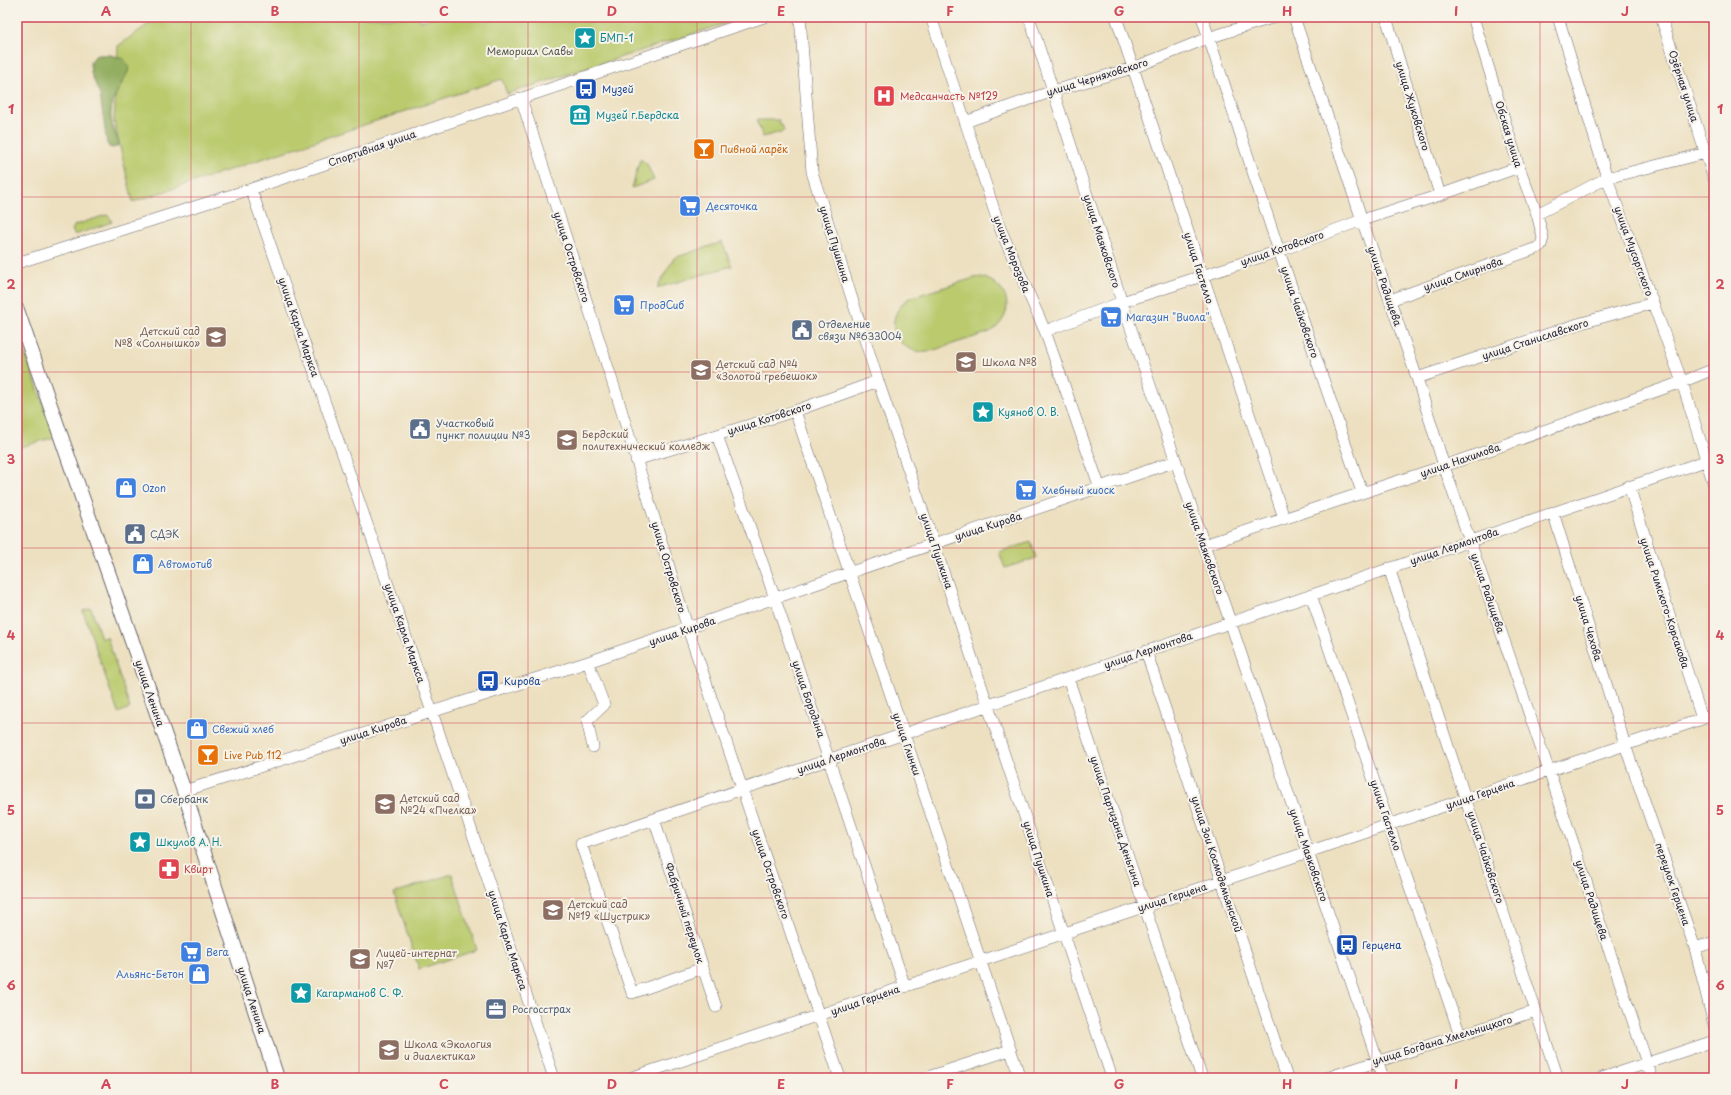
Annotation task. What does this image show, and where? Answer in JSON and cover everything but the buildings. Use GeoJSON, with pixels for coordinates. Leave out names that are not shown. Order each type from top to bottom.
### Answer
{"type":"FeatureCollection","features":[{"type":"Feature","properties":{"kind":"main road","name":"улица Ленина"},"geometry":{"type":"LineString","coordinates":[[17,310],[184,790],[277,1078]]}},
{"type":"Feature","properties":{"kind":"street","name":"Спортивная улица"},"geometry":{"type":"LineString","coordinates":[[17,263],[251,189],[764,17]]}},
{"type":"Feature","properties":{"kind":"street","name":"улица Пушкина"},"geometry":{"type":"LineString","coordinates":[[800,17],[812,172],[878,381],[934,544],[1112,1078]]}},
{"type":"Feature","properties":{"kind":"street","name":"улица Морозова"},"geometry":{"type":"LineString","coordinates":[[930,17],[1000,228],[1045,331],[1100,488]]}},
{"type":"Feature","properties":{"kind":"street","name":"улица Маяковского"},"geometry":{"type":"LineString","coordinates":[[1028,17],[1122,302],[1383,1078]]}},
{"type":"Feature","properties":{"kind":"street","name":"улица Гастелло"},"geometry":{"type":"LineString","coordinates":[[1116,17],[1201,275],[1284,518]]}},
{"type":"Feature","properties":{"kind":"street","name":"улица Чайковского"},"geometry":{"type":"LineString","coordinates":[[1202,17],[1279,251],[1362,492]]}},
{"type":"Feature","properties":{"kind":"street","name":"улица Черняховского"},"geometry":{"type":"LineString","coordinates":[[965,122],[1053,91],[1133,68],[1208,38],[1275,17]]}},
{"type":"Feature","properties":{"kind":"street","name":"улица Радищева"},"geometry":{"type":"LineString","coordinates":[[1294,17],[1417,378],[1444,466],[1549,771],[1652,1078]]}},
{"type":"Feature","properties":{"kind":"street","name":"улица Жуковского"},"geometry":{"type":"LineString","coordinates":[[1386,17],[1440,195]]}},
{"type":"Feature","properties":{"kind":"street","name":"Обская улица"},"geometry":{"type":"LineString","coordinates":[[1473,17],[1519,167],[1537,214],[1543,238],[1541,245],[1536,248]]}},
{"type":"Feature","properties":{"kind":"street","name":"улица Мусоргского"},"geometry":{"type":"LineString","coordinates":[[1558,17],[1607,178],[1710,459],[1714,485]]}},
{"type":"Feature","properties":{"kind":"street","name":"Озёрная улица"},"geometry":{"type":"LineString","coordinates":[[1661,17],[1714,179]]}},
{"type":"Feature","properties":{"kind":"street","name":"улица Островского"},"geometry":{"type":"LineString","coordinates":[[522,98],[688,628],[840,1078]]}},
{"type":"Feature","properties":{"kind":"street"},"geometry":{"type":"LineString","coordinates":[[1537,214],[1607,178],[1706,153]]}},
{"type":"Feature","properties":{"kind":"street","name":"улица Котовского"},"geometry":{"type":"LineString","coordinates":[[1045,331],[1122,302],[1201,275],[1279,251],[1362,220],[1440,195],[1519,167]]}},
{"type":"Feature","properties":{"kind":"street","name":"улица Карла Маркса"},"geometry":{"type":"LineString","coordinates":[[251,189],[432,712],[554,1078]]}},
{"type":"Feature","properties":{"kind":"street","name":"улица Смирнова"},"geometry":{"type":"LineString","coordinates":[[1390,300],[1536,248]]}},
{"type":"Feature","properties":{"kind":"street","name":"улица Станиславского"},"geometry":{"type":"LineString","coordinates":[[1417,378],[1578,324],[1653,303]]}},
{"type":"Feature","properties":{"kind":"street","name":"улица Нахимова"},"geometry":{"type":"LineString","coordinates":[[1204,545],[1444,466],[1682,382],[1714,369]]}},
{"type":"Feature","properties":{"kind":"street","name":"улица Котовского"},"geometry":{"type":"LineString","coordinates":[[636,460],[795,411],[878,381]]}},
{"type":"Feature","properties":{"kind":"street","name":"улица Глинки"},"geometry":{"type":"LineString","coordinates":[[795,411],[1020,1078]]}},
{"type":"Feature","properties":{"kind":"street","name":"улица Бородина"},"geometry":{"type":"LineString","coordinates":[[717,435],[775,598],[904,987]]}},
{"type":"Feature","properties":{"kind":"street","name":"улица Лермонтова"},"geometry":{"type":"LineString","coordinates":[[704,968],[632,993],[581,844],[1710,459]]}},
{"type":"Feature","properties":{"kind":"street","name":"улица Кирова"},"geometry":{"type":"LineString","coordinates":[[184,790],[588,662],[1176,461]]}},
{"type":"Feature","properties":{"kind":"street","name":"улица Римского-Корсакова"},"geometry":{"type":"LineString","coordinates":[[1629,486],[1702,719]]}},
{"type":"Feature","properties":{"kind":"street","name":"улица Чехова"},"geometry":{"type":"LineString","coordinates":[[1553,512],[1625,745]]}},
{"type":"Feature","properties":{"kind":"street","name":"улица Чайковского"},"geometry":{"type":"LineString","coordinates":[[1390,568],[1558,1078]]}},
{"type":"Feature","properties":{"kind":"street","name":"улица Гастелло"},"geometry":{"type":"LineString","coordinates":[[1311,595],[1460,1035]]}},
{"type":"Feature","properties":{"kind":"street","name":"улица Зои Космодемьянской"},"geometry":{"type":"LineString","coordinates":[[1146,651],[1287,1078]]}},
{"type":"Feature","properties":{"kind":"street"},"geometry":{"type":"LineString","coordinates":[[588,662],[604,705],[587,721],[593,747]]}},
{"type":"Feature","properties":{"kind":"street","name":"улица Партизана Деньгина"},"geometry":{"type":"LineString","coordinates":[[1068,678],[1202,1078]]}},
{"type":"Feature","properties":{"kind":"street","name":"улица Герцена"},"geometry":{"type":"LineString","coordinates":[[630,1078],[1223,881],[1714,715]]}},
{"type":"Feature","properties":{"kind":"street","name":"переулок Герцена"},"geometry":{"type":"LineString","coordinates":[[1625,745],[1695,948],[1714,1025]]}},
{"type":"Feature","properties":{"kind":"street","name":"Фабричный переулок"},"geometry":{"type":"LineString","coordinates":[[654,819],[716,1008]]}},
{"type":"Feature","properties":{"kind":"street"},"geometry":{"type":"LineString","coordinates":[[1695,948],[1714,942]]}},
{"type":"Feature","properties":{"kind":"street","name":"улица Богдана Хмельницкого"},"geometry":{"type":"LineString","coordinates":[[1326,1078],[1378,1060],[1536,1011]]}},
{"type":"Feature","properties":{"kind":"street"},"geometry":{"type":"LineString","coordinates":[[1602,1078],[1714,1041]]}},
{"type":"Feature","properties":{"kind":"street"},"geometry":{"type":"LineString","coordinates":[[925,1078],[1010,1050]]}},
{"type":"Feature","properties":{"kind":"green space","name":"Мемориал Славы"},"geometry":{"type":"Polygon","coordinates":[[[158,17],[419,17],[420,21],[434,17],[745,17],[507,94],[502,79],[133,202],[114,122],[118,46],[158,17]]]}},
{"type":"Feature","properties":{"kind":"green space"},"geometry":{"type":"Polygon","coordinates":[[[96,55],[110,55],[123,58],[129,66],[128,72],[114,98],[112,106],[112,122],[119,142],[118,146],[113,148],[109,147],[107,143],[100,95],[91,73],[90,63],[96,55]]]}},
{"type":"Feature","properties":{"kind":"green space"},"geometry":{"type":"Polygon","coordinates":[[[756,120],[779,120],[784,131],[763,137],[756,120]]]}},
{"type":"Feature","properties":{"kind":"green space"},"geometry":{"type":"Polygon","coordinates":[[[640,159],[647,164],[654,180],[632,188],[640,159]]]}},
{"type":"Feature","properties":{"kind":"green space"},"geometry":{"type":"Polygon","coordinates":[[[106,215],[109,216],[112,222],[75,235],[72,230],[75,225],[106,215]]]}},
{"type":"Feature","properties":{"kind":"green space"},"geometry":{"type":"Polygon","coordinates":[[[722,242],[732,266],[657,288],[674,258],[722,242]]]}},
{"type":"Feature","properties":{"kind":"green space"},"geometry":{"type":"Polygon","coordinates":[[[982,277],[992,281],[999,287],[1007,302],[1007,310],[1004,318],[990,332],[928,352],[916,351],[907,347],[900,341],[895,333],[895,315],[900,306],[909,298],[974,278],[982,277]]]}},
{"type":"Feature","properties":{"kind":"green space"},"geometry":{"type":"Polygon","coordinates":[[[17,330],[55,437],[17,448],[17,330]]]}},
{"type":"Feature","properties":{"kind":"green space"},"geometry":{"type":"Polygon","coordinates":[[[1031,542],[1036,558],[1005,568],[999,552],[1031,542]]]}},
{"type":"Feature","properties":{"kind":"green space"},"geometry":{"type":"Polygon","coordinates":[[[91,608],[101,638],[107,637],[130,708],[118,713],[83,611],[91,608]]]}},
{"type":"Feature","properties":{"kind":"green space"},"geometry":{"type":"Polygon","coordinates":[[[452,874],[477,950],[419,969],[394,893],[452,874]]]}},
{"type":"Feature","properties":{"kind":"place","name":"БМП-1"},"geometry":{"type":"Point","coordinates":[585,38]}},
{"type":"Feature","properties":{"kind":"place","name":"Музей"},"geometry":{"type":"Point","coordinates":[586,89]}},
{"type":"Feature","properties":{"kind":"place","name":"Медсанчасть №129"},"geometry":{"type":"Point","coordinates":[884,96]}},
{"type":"Feature","properties":{"kind":"place","name":"Музей г.Бердска"},"geometry":{"type":"Point","coordinates":[580,115]}},
{"type":"Feature","properties":{"kind":"place","name":"Пивной ларёк"},"geometry":{"type":"Point","coordinates":[704,149]}},
{"type":"Feature","properties":{"kind":"place","name":"Десяточка"},"geometry":{"type":"Point","coordinates":[690,206]}},
{"type":"Feature","properties":{"kind":"place","name":"ПродСиб"},"geometry":{"type":"Point","coordinates":[624,305]}},
{"type":"Feature","properties":{"kind":"place","name":"Магазин \"Виола\""},"geometry":{"type":"Point","coordinates":[1111,317]}},
{"type":"Feature","properties":{"kind":"place","name":"Отделение связи №633004"},"geometry":{"type":"Point","coordinates":[802,330]}},
{"type":"Feature","properties":{"kind":"place","name":"Детский сад №8 «Солнышко»"},"geometry":{"type":"Point","coordinates":[216,337]}},
{"type":"Feature","properties":{"kind":"place","name":"Школа №8"},"geometry":{"type":"Point","coordinates":[966,362]}},
{"type":"Feature","properties":{"kind":"place","name":"Детский сад №4 «Золотой гребешок»"},"geometry":{"type":"Point","coordinates":[701,370]}},
{"type":"Feature","properties":{"kind":"place","name":"Куянов О. В."},"geometry":{"type":"Point","coordinates":[983,412]}},
{"type":"Feature","properties":{"kind":"place","name":"Участковый пункт полиции №3"},"geometry":{"type":"Point","coordinates":[420,429]}},
{"type":"Feature","properties":{"kind":"place","name":"Бердский политехнический колледж"},"geometry":{"type":"Point","coordinates":[567,440]}},
{"type":"Feature","properties":{"kind":"place","name":"Ozon"},"geometry":{"type":"Point","coordinates":[126,488]}},
{"type":"Feature","properties":{"kind":"place","name":"Хлебный киоск"},"geometry":{"type":"Point","coordinates":[1026,490]}},
{"type":"Feature","properties":{"kind":"place","name":"СДЭК"},"geometry":{"type":"Point","coordinates":[135,534]}},
{"type":"Feature","properties":{"kind":"place","name":"Автомотив"},"geometry":{"type":"Point","coordinates":[143,564]}},
{"type":"Feature","properties":{"kind":"place","name":"Кирова"},"geometry":{"type":"Point","coordinates":[488,681]}},
{"type":"Feature","properties":{"kind":"place","name":"Свежий хлеб"},"geometry":{"type":"Point","coordinates":[197,729]}},
{"type":"Feature","properties":{"kind":"place","name":"Live Pub 112"},"geometry":{"type":"Point","coordinates":[208,755]}},
{"type":"Feature","properties":{"kind":"place","name":"Сбербанк"},"geometry":{"type":"Point","coordinates":[145,799]}},
{"type":"Feature","properties":{"kind":"place","name":"Детский сад №24 «Пчелка»"},"geometry":{"type":"Point","coordinates":[385,804]}},
{"type":"Feature","properties":{"kind":"place","name":"Шкулов А. Н."},"geometry":{"type":"Point","coordinates":[140,842]}},
{"type":"Feature","properties":{"kind":"place","name":"Квирт"},"geometry":{"type":"Point","coordinates":[169,869]}},
{"type":"Feature","properties":{"kind":"place","name":"Детский сад №19 «Шустрик»"},"geometry":{"type":"Point","coordinates":[553,910]}},
{"type":"Feature","properties":{"kind":"place","name":"Герцена"},"geometry":{"type":"Point","coordinates":[1347,945]}},
{"type":"Feature","properties":{"kind":"place","name":"Вега"},"geometry":{"type":"Point","coordinates":[191,952]}},
{"type":"Feature","properties":{"kind":"place","name":"Лицей-интернат №7"},"geometry":{"type":"Point","coordinates":[360,959]}},
{"type":"Feature","properties":{"kind":"place","name":"Альянс-Бетон"},"geometry":{"type":"Point","coordinates":[199,974]}},
{"type":"Feature","properties":{"kind":"place","name":"Кагарманов С. Ф."},"geometry":{"type":"Point","coordinates":[301,993]}},
{"type":"Feature","properties":{"kind":"place","name":"Росгосстрах"},"geometry":{"type":"Point","coordinates":[496,1009]}},
{"type":"Feature","properties":{"kind":"place","name":"Школа «Экология и диалектика»"},"geometry":{"type":"Point","coordinates":[389,1050]}}]}
